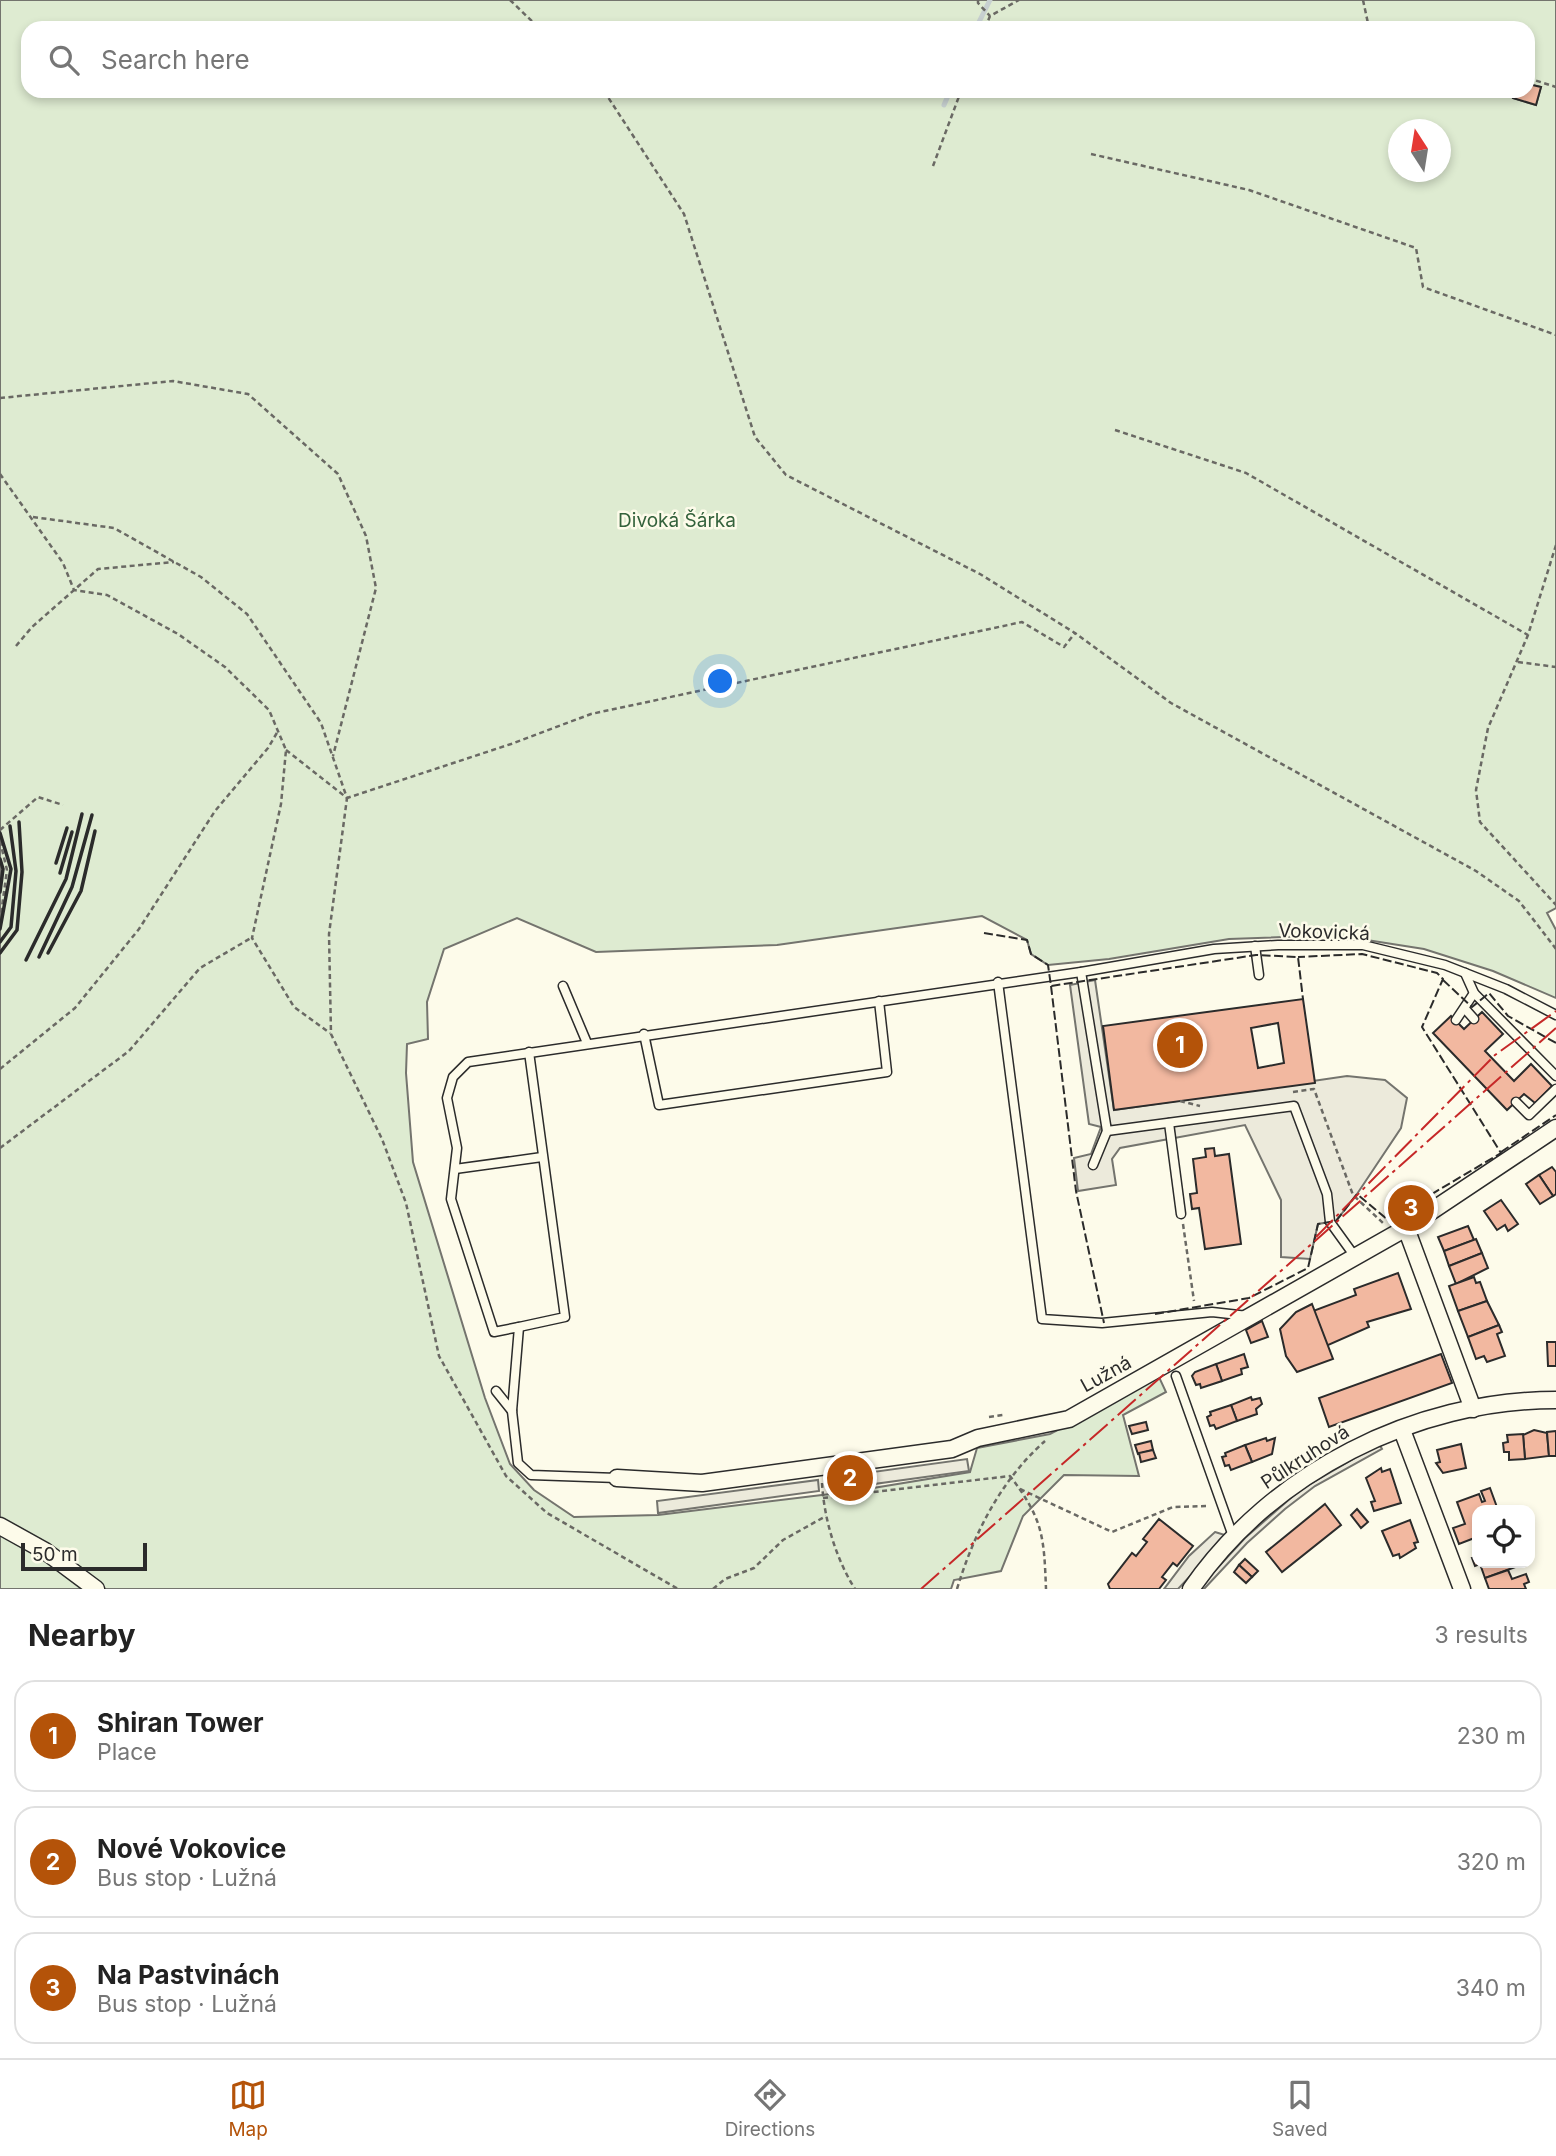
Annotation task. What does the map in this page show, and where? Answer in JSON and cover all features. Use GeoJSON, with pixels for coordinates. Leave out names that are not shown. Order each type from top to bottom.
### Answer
{"type":"FeatureCollection","features":[{"type":"Feature","properties":{"kind":"street","name":"Lužná"},"geometry":{"type":"LineString","coordinates":[[617,1478],[702,1483],[952,1449],[978,1438],[1069,1419],[1356,1258],[1556,1128]]}},
{"type":"Feature","properties":{"kind":"street"},"geometry":{"type":"LineString","coordinates":[[1406,1228],[1473,1409]]}},
{"type":"Feature","properties":{"kind":"street","name":"Půlkruhová"},"geometry":{"type":"LineString","coordinates":[[1191,1589],[1234,1539],[1297,1482],[1366,1442],[1503,1402],[1556,1400]]}},
{"type":"Feature","properties":{"kind":"street"},"geometry":{"type":"LineString","coordinates":[[1402,1430],[1462,1589]]}},
{"type":"Feature","properties":{"kind":"street"},"geometry":{"type":"LineString","coordinates":[[0,1526],[45,1551],[96,1589]]}},
{"type":"Feature","properties":{"kind":"lane","name":"Vokovická"},"geometry":{"type":"LineString","coordinates":[[519,1327],[494,1332],[451,1199],[457,1148],[447,1098],[453,1077],[468,1062],[998,982],[1081,972],[1214,949],[1255,946],[1363,945],[1465,973],[1506,989],[1556,1015]]}},
{"type":"Feature","properties":{"kind":"lane"},"geometry":{"type":"LineString","coordinates":[[1255,946],[1259,975]]}},
{"type":"Feature","properties":{"kind":"lane"},"geometry":{"type":"LineString","coordinates":[[1081,972],[1107,1131],[1093,1165]]}},
{"type":"Feature","properties":{"kind":"lane"},"geometry":{"type":"LineString","coordinates":[[1465,973],[1474,993],[1556,1076]]}},
{"type":"Feature","properties":{"kind":"lane"},"geometry":{"type":"LineString","coordinates":[[998,982],[1042,1318],[1102,1323],[1212,1312],[1251,1317]]}},
{"type":"Feature","properties":{"kind":"lane"},"geometry":{"type":"LineString","coordinates":[[564,986],[587,1043]]}},
{"type":"Feature","properties":{"kind":"lane"},"geometry":{"type":"LineString","coordinates":[[1456,1020],[1466,1010],[1474,993]]}},
{"type":"Feature","properties":{"kind":"lane"},"geometry":{"type":"LineString","coordinates":[[644,1034],[659,1105],[887,1072],[879,1001]]}},
{"type":"Feature","properties":{"kind":"lane"},"geometry":{"type":"LineString","coordinates":[[1466,1010],[1474,1019]]}},
{"type":"Feature","properties":{"kind":"lane"},"geometry":{"type":"LineString","coordinates":[[529,1052],[565,1317],[519,1327],[512,1411],[518,1463],[531,1475],[617,1478]]}},
{"type":"Feature","properties":{"kind":"lane"},"geometry":{"type":"LineString","coordinates":[[1516,1102],[1529,1115],[1556,1089]]}},
{"type":"Feature","properties":{"kind":"lane"},"geometry":{"type":"LineString","coordinates":[[1107,1131],[1294,1106],[1327,1194],[1330,1222],[1356,1258]]}},
{"type":"Feature","properties":{"kind":"lane"},"geometry":{"type":"LineString","coordinates":[[1169,1123],[1181,1214]]}},
{"type":"Feature","properties":{"kind":"lane"},"geometry":{"type":"LineString","coordinates":[[454,1169],[542,1157]]}},
{"type":"Feature","properties":{"kind":"lane"},"geometry":{"type":"LineString","coordinates":[[1176,1376],[1234,1539]]}},
{"type":"Feature","properties":{"kind":"lane"},"geometry":{"type":"LineString","coordinates":[[496,1391],[512,1411]]}},
{"type":"Feature","properties":{"kind":"path"},"geometry":{"type":"LineString","coordinates":[[510,0],[532,21]]}},
{"type":"Feature","properties":{"kind":"path"},"geometry":{"type":"LineString","coordinates":[[988,21],[990,16],[1019,0]]}},
{"type":"Feature","properties":{"kind":"path"},"geometry":{"type":"LineString","coordinates":[[1363,0],[1368,21]]}},
{"type":"Feature","properties":{"kind":"path"},"geometry":{"type":"LineString","coordinates":[[978,2],[990,16]]}},
{"type":"Feature","properties":{"kind":"path"},"geometry":{"type":"LineString","coordinates":[[1535,79],[1556,87]]}},
{"type":"Feature","properties":{"kind":"path"},"geometry":{"type":"LineString","coordinates":[[609,98],[684,214],[755,438],[786,475],[980,574],[1075,633],[1171,703],[1476,871],[1519,901],[1556,949]]}},
{"type":"Feature","properties":{"kind":"path"},"geometry":{"type":"LineString","coordinates":[[933,166],[958,98]]}},
{"type":"Feature","properties":{"kind":"path"},"geometry":{"type":"LineString","coordinates":[[1091,154],[1249,190],[1416,248],[1423,287],[1556,335]]}},
{"type":"Feature","properties":{"kind":"path"},"geometry":{"type":"LineString","coordinates":[[0,398],[173,381],[248,394],[338,474],[366,536],[376,588],[333,756]]}},
{"type":"Feature","properties":{"kind":"path"},"geometry":{"type":"LineString","coordinates":[[1115,430],[1245,473],[1528,635]]}},
{"type":"Feature","properties":{"kind":"path"},"geometry":{"type":"LineString","coordinates":[[0,474],[63,563],[74,590]]}},
{"type":"Feature","properties":{"kind":"path"},"geometry":{"type":"LineString","coordinates":[[33,517],[114,528],[201,577],[247,614],[321,723],[347,798],[329,934],[331,1034],[382,1139],[406,1203],[439,1356],[506,1476],[547,1513],[678,1589]]}},
{"type":"Feature","properties":{"kind":"path"},"geometry":{"type":"LineString","coordinates":[[1556,545],[1528,635],[1488,728],[1476,790],[1480,822],[1556,905]]}},
{"type":"Feature","properties":{"kind":"path"},"geometry":{"type":"LineString","coordinates":[[16,646],[98,569],[174,562]]}},
{"type":"Feature","properties":{"kind":"path"},"geometry":{"type":"LineString","coordinates":[[74,590],[107,595],[178,634],[225,667],[269,710],[286,750],[281,804],[252,938],[294,1007],[331,1034]]}},
{"type":"Feature","properties":{"kind":"path"},"geometry":{"type":"LineString","coordinates":[[347,798],[511,744],[591,714],[1022,622],[1064,647],[1075,633]]}},
{"type":"Feature","properties":{"kind":"path"},"geometry":{"type":"LineString","coordinates":[[1516,662],[1556,667]]}},
{"type":"Feature","properties":{"kind":"path"},"geometry":{"type":"LineString","coordinates":[[0,1069],[75,1008],[139,929],[215,811],[268,748],[278,731]]}},
{"type":"Feature","properties":{"kind":"path"},"geometry":{"type":"LineString","coordinates":[[286,750],[347,798]]}},
{"type":"Feature","properties":{"kind":"path"},"geometry":{"type":"LineString","coordinates":[[0,830],[38,797],[63,805]]}},
{"type":"Feature","properties":{"kind":"path"},"geometry":{"type":"LineString","coordinates":[[0,841],[7,870],[0,921]]}},
{"type":"Feature","properties":{"kind":"path"},"geometry":{"type":"LineString","coordinates":[[0,1148],[129,1051],[200,968],[252,938]]}},
{"type":"Feature","properties":{"kind":"path"},"geometry":{"type":"LineString","coordinates":[[1358,1199],[1386,1226]]}},
{"type":"Feature","properties":{"kind":"path"},"geometry":{"type":"LineString","coordinates":[[1181,1214],[1195,1313]]}},
{"type":"Feature","properties":{"kind":"path"},"geometry":{"type":"LineString","coordinates":[[957,1589],[969,1552],[1010,1476],[1069,1419]]}},
{"type":"Feature","properties":{"kind":"path"},"geometry":{"type":"LineString","coordinates":[[822,1467],[826,1516],[855,1589]]}},
{"type":"Feature","properties":{"kind":"path"},"geometry":{"type":"LineString","coordinates":[[1010,1476],[1038,1516],[1045,1553],[1046,1589]]}},
{"type":"Feature","properties":{"kind":"path"},"geometry":{"type":"LineString","coordinates":[[823,1498],[1010,1476]]}},
{"type":"Feature","properties":{"kind":"path"},"geometry":{"type":"LineString","coordinates":[[1020,1489],[1112,1532],[1173,1507],[1222,1505]]}},
{"type":"Feature","properties":{"kind":"path"},"geometry":{"type":"LineString","coordinates":[[713,1589],[725,1579],[754,1568],[783,1540],[826,1516]]}},
{"type":"Feature","properties":{"kind":"green space","name":"Divoká Šárka"},"geometry":{"type":"Polygon","coordinates":[[[0,0],[1556,0],[1556,908],[1547,913],[1556,930],[1556,998],[1493,971],[1424,949],[1335,935],[1229,939],[1109,959],[1048,965],[1031,954],[1027,940],[982,916],[777,945],[596,952],[517,918],[444,949],[427,1002],[428,1039],[407,1044],[406,1073],[413,1162],[485,1398],[510,1464],[534,1490],[574,1517],[658,1515],[855,1491],[970,1472],[977,1448],[1050,1434],[1159,1377],[1166,1392],[1123,1415],[1139,1476],[1064,1475],[1023,1516],[1001,1571],[954,1580],[951,1589],[0,1589],[0,0]]]}},
{"type":"Feature","properties":{"kind":"shaded area"},"geometry":{"type":"Polygon","coordinates":[[[1095,980],[1114,1110],[1347,1076],[1385,1080],[1407,1098],[1401,1128],[1357,1194],[1336,1221],[1318,1224],[1310,1259],[1281,1257],[1281,1200],[1245,1125],[1120,1148],[1112,1159],[1116,1185],[1078,1191],[1074,1158],[1091,1154],[1101,1127],[1089,1124],[1070,985],[1095,980]]]}},
{"type":"Feature","properties":{"kind":"shaded area"},"geometry":{"type":"Polygon","coordinates":[[[1379,1444],[1382,1449],[1315,1486],[1285,1509],[1247,1543],[1204,1589],[1198,1589],[1245,1538],[1300,1490],[1379,1444]]]}},
{"type":"Feature","properties":{"kind":"shaded area"},"geometry":{"type":"Polygon","coordinates":[[[967,1459],[969,1471],[852,1487],[851,1475],[967,1459]]]}},
{"type":"Feature","properties":{"kind":"shaded area"},"geometry":{"type":"Polygon","coordinates":[[[818,1480],[819,1491],[658,1513],[657,1501],[818,1480]]]}},
{"type":"Feature","properties":{"kind":"shaded area"},"geometry":{"type":"Polygon","coordinates":[[[1215,1532],[1228,1536],[1178,1589],[1164,1589],[1189,1556],[1215,1532]]]}},
{"type":"Feature","properties":{"kind":"building"},"geometry":{"type":"Polygon","coordinates":[[[1535,86],[1541,87],[1536,105],[1513,98],[1535,98],[1535,86]]]}},
{"type":"Feature","properties":{"kind":"building"},"geometry":{"type":"Polygon","coordinates":[[[1303,999],[1315,1083],[1114,1110],[1103,1026],[1303,999]],[[1278,1023],[1251,1028],[1258,1068],[1284,1063],[1278,1023]]]}},
{"type":"Feature","properties":{"kind":"building"},"geometry":{"type":"Polygon","coordinates":[[[1482,1012],[1503,1034],[1485,1051],[1514,1081],[1531,1064],[1552,1086],[1535,1103],[1524,1094],[1507,1110],[1433,1033],[1451,1016],[1464,1029],[1482,1012]]]}},
{"type":"Feature","properties":{"kind":"building"},"geometry":{"type":"Polygon","coordinates":[[[1214,1148],[1215,1156],[1229,1154],[1241,1244],[1205,1249],[1199,1208],[1192,1209],[1190,1194],[1197,1193],[1193,1159],[1206,1157],[1205,1149],[1214,1148]]]}},
{"type":"Feature","properties":{"kind":"building"},"geometry":{"type":"Polygon","coordinates":[[[1552,1167],[1556,1172],[1556,1194],[1553,1196],[1539,1175],[1552,1167]]]}},
{"type":"Feature","properties":{"kind":"building"},"geometry":{"type":"Polygon","coordinates":[[[1539,1175],[1553,1196],[1540,1204],[1526,1184],[1539,1175]]]}},
{"type":"Feature","properties":{"kind":"building"},"geometry":{"type":"Polygon","coordinates":[[[1501,1200],[1518,1224],[1508,1231],[1505,1225],[1497,1230],[1484,1211],[1501,1200]]]}},
{"type":"Feature","properties":{"kind":"building"},"geometry":{"type":"Polygon","coordinates":[[[1468,1226],[1474,1240],[1444,1251],[1438,1237],[1468,1226]]]}},
{"type":"Feature","properties":{"kind":"building"},"geometry":{"type":"Polygon","coordinates":[[[1476,1239],[1482,1253],[1449,1266],[1444,1251],[1476,1239]]]}},
{"type":"Feature","properties":{"kind":"building"},"geometry":{"type":"Polygon","coordinates":[[[1482,1253],[1488,1268],[1456,1284],[1449,1266],[1482,1253]]]}},
{"type":"Feature","properties":{"kind":"building"},"geometry":{"type":"Polygon","coordinates":[[[1398,1273],[1411,1309],[1367,1322],[1369,1327],[1326,1346],[1313,1311],[1356,1295],[1354,1289],[1398,1273]]]}},
{"type":"Feature","properties":{"kind":"building"},"geometry":{"type":"Polygon","coordinates":[[[1474,1277],[1476,1283],[1480,1282],[1487,1301],[1458,1311],[1449,1286],[1474,1277]]]}},
{"type":"Feature","properties":{"kind":"building"},"geometry":{"type":"Polygon","coordinates":[[[1487,1301],[1499,1325],[1468,1337],[1458,1311],[1487,1301]]]}},
{"type":"Feature","properties":{"kind":"building"},"geometry":{"type":"Polygon","coordinates":[[[1312,1304],[1333,1359],[1297,1372],[1286,1356],[1280,1329],[1296,1312],[1312,1304]]]}},
{"type":"Feature","properties":{"kind":"building"},"geometry":{"type":"Polygon","coordinates":[[[1262,1321],[1268,1337],[1251,1343],[1246,1330],[1262,1321]]]}},
{"type":"Feature","properties":{"kind":"building"},"geometry":{"type":"Polygon","coordinates":[[[1499,1325],[1502,1332],[1497,1334],[1505,1356],[1487,1362],[1484,1356],[1476,1359],[1468,1337],[1499,1325]]]}},
{"type":"Feature","properties":{"kind":"building"},"geometry":{"type":"Polygon","coordinates":[[[1547,1342],[1556,1342],[1556,1366],[1548,1366],[1547,1342]]]}},
{"type":"Feature","properties":{"kind":"building"},"geometry":{"type":"Polygon","coordinates":[[[1244,1354],[1248,1367],[1241,1369],[1242,1374],[1222,1381],[1216,1364],[1244,1354]]]}},
{"type":"Feature","properties":{"kind":"building"},"geometry":{"type":"Polygon","coordinates":[[[1441,1354],[1452,1383],[1329,1427],[1319,1398],[1441,1354]]]}},
{"type":"Feature","properties":{"kind":"building"},"geometry":{"type":"Polygon","coordinates":[[[1216,1364],[1222,1381],[1201,1388],[1200,1384],[1196,1385],[1192,1376],[1195,1372],[1216,1364]]]}},
{"type":"Feature","properties":{"kind":"building"},"geometry":{"type":"Polygon","coordinates":[[[1251,1397],[1252,1400],[1260,1398],[1262,1404],[1256,1409],[1257,1414],[1237,1421],[1231,1405],[1251,1397]]]}},
{"type":"Feature","properties":{"kind":"building"},"geometry":{"type":"Polygon","coordinates":[[[1231,1405],[1237,1421],[1216,1429],[1214,1425],[1210,1426],[1207,1417],[1211,1415],[1210,1412],[1231,1405]]]}},
{"type":"Feature","properties":{"kind":"building"},"geometry":{"type":"Polygon","coordinates":[[[1146,1422],[1148,1430],[1132,1434],[1129,1426],[1146,1422]]]}},
{"type":"Feature","properties":{"kind":"building"},"geometry":{"type":"Polygon","coordinates":[[[1534,1430],[1547,1433],[1549,1456],[1525,1459],[1523,1435],[1534,1430]]]}},
{"type":"Feature","properties":{"kind":"building"},"geometry":{"type":"Polygon","coordinates":[[[1556,1431],[1556,1456],[1549,1456],[1547,1432],[1556,1431]]]}},
{"type":"Feature","properties":{"kind":"building"},"geometry":{"type":"Polygon","coordinates":[[[1523,1434],[1525,1459],[1509,1460],[1509,1452],[1504,1452],[1503,1443],[1508,1442],[1507,1435],[1523,1434]]]}},
{"type":"Feature","properties":{"kind":"building"},"geometry":{"type":"Polygon","coordinates":[[[1266,1438],[1267,1441],[1275,1438],[1272,1454],[1252,1462],[1245,1445],[1266,1438]]]}},
{"type":"Feature","properties":{"kind":"building"},"geometry":{"type":"Polygon","coordinates":[[[1151,1441],[1153,1450],[1138,1454],[1135,1445],[1151,1441]]]}},
{"type":"Feature","properties":{"kind":"building"},"geometry":{"type":"Polygon","coordinates":[[[1461,1444],[1466,1468],[1443,1473],[1436,1463],[1440,1462],[1437,1450],[1461,1444]]]}},
{"type":"Feature","properties":{"kind":"building"},"geometry":{"type":"Polygon","coordinates":[[[1245,1445],[1252,1462],[1231,1470],[1229,1465],[1225,1466],[1222,1457],[1226,1456],[1225,1453],[1245,1445]]]}},
{"type":"Feature","properties":{"kind":"building"},"geometry":{"type":"Polygon","coordinates":[[[1153,1450],[1156,1458],[1141,1462],[1139,1453],[1153,1450]]]}},
{"type":"Feature","properties":{"kind":"building"},"geometry":{"type":"Polygon","coordinates":[[[1381,1468],[1382,1472],[1390,1469],[1401,1503],[1374,1511],[1371,1502],[1375,1501],[1366,1478],[1381,1468]]]}},
{"type":"Feature","properties":{"kind":"building"},"geometry":{"type":"Polygon","coordinates":[[[1490,1488],[1496,1505],[1472,1505],[1472,1539],[1459,1544],[1453,1528],[1465,1524],[1457,1502],[1479,1494],[1482,1502],[1485,1501],[1481,1491],[1490,1488]]]}},
{"type":"Feature","properties":{"kind":"building"},"geometry":{"type":"Polygon","coordinates":[[[1325,1504],[1341,1525],[1282,1572],[1266,1552],[1325,1504]]]}},
{"type":"Feature","properties":{"kind":"building"},"geometry":{"type":"Polygon","coordinates":[[[1357,1509],[1368,1522],[1361,1528],[1351,1515],[1357,1509]]]}},
{"type":"Feature","properties":{"kind":"building"},"geometry":{"type":"Polygon","coordinates":[[[1159,1519],[1193,1546],[1177,1566],[1173,1563],[1162,1577],[1166,1580],[1159,1589],[1110,1589],[1108,1584],[1132,1553],[1136,1556],[1147,1542],[1143,1539],[1159,1519]]]}},
{"type":"Feature","properties":{"kind":"building"},"geometry":{"type":"Polygon","coordinates":[[[1410,1520],[1418,1542],[1414,1543],[1416,1548],[1400,1558],[1399,1554],[1393,1556],[1382,1531],[1410,1520]]]}},
{"type":"Feature","properties":{"kind":"building"},"geometry":{"type":"Polygon","coordinates":[[[1245,1559],[1258,1571],[1252,1577],[1239,1565],[1245,1559]]]}},
{"type":"Feature","properties":{"kind":"building"},"geometry":{"type":"Polygon","coordinates":[[[1239,1565],[1252,1577],[1246,1583],[1234,1572],[1239,1565]]]}},
{"type":"Feature","properties":{"kind":"building"},"geometry":{"type":"Polygon","coordinates":[[[1481,1568],[1513,1568],[1485,1578],[1481,1568]]]}},
{"type":"Feature","properties":{"kind":"building"},"geometry":{"type":"Polygon","coordinates":[[[1508,1570],[1512,1579],[1526,1574],[1529,1582],[1524,1584],[1526,1589],[1489,1589],[1485,1578],[1508,1570]]]}},
{"type":"Feature","properties":{"kind":"waterway"},"geometry":{"type":"LineString","coordinates":[[980,21],[990,0]]}},
{"type":"Feature","properties":{"kind":"waterway"},"geometry":{"type":"LineString","coordinates":[[944,105],[947,98]]}},
{"type":"Feature","properties":{"kind":"fence"},"geometry":{"type":"LineString","coordinates":[[984,933],[1027,940],[1031,954],[1048,965],[1051,986],[1256,955],[1298,957],[1303,999]]}},
{"type":"Feature","properties":{"kind":"fence"},"geometry":{"type":"LineString","coordinates":[[1155,1314],[1249,1298],[1308,1268],[1318,1224],[1336,1221],[1357,1194],[1388,1220],[1501,1153],[1422,1027],[1443,979],[1437,973],[1362,954],[1298,957]]}},
{"type":"Feature","properties":{"kind":"fence"},"geometry":{"type":"LineString","coordinates":[[1443,980],[1472,1007],[1489,993],[1508,1016],[1556,1043]]}},
{"type":"Feature","properties":{"kind":"fence"},"geometry":{"type":"LineString","coordinates":[[1051,986],[1076,1191],[1104,1323]]}},
{"type":"Feature","properties":{"kind":"fence"},"geometry":{"type":"LineString","coordinates":[[1501,1152],[1556,1115]]}},
{"type":"Feature","properties":{"kind":"wall"},"geometry":{"type":"LineString","coordinates":[[26,960],[66,879],[82,814]]}},
{"type":"Feature","properties":{"kind":"wall"},"geometry":{"type":"LineString","coordinates":[[39,957],[72,887],[92,815]]}},
{"type":"Feature","properties":{"kind":"wall"},"geometry":{"type":"LineString","coordinates":[[0,953],[17,930],[22,872],[19,822]]}},
{"type":"Feature","properties":{"kind":"wall"},"geometry":{"type":"LineString","coordinates":[[0,942],[11,927],[16,871],[10,826]]}},
{"type":"Feature","properties":{"kind":"wall"},"geometry":{"type":"LineString","coordinates":[[56,863],[67,828]]}},
{"type":"Feature","properties":{"kind":"wall"},"geometry":{"type":"LineString","coordinates":[[48,953],[81,891],[95,831]]}},
{"type":"Feature","properties":{"kind":"wall"},"geometry":{"type":"LineString","coordinates":[[60,873],[72,832]]}},
{"type":"Feature","properties":{"kind":"wall"},"geometry":{"type":"LineString","coordinates":[[0,833],[11,869],[0,929]]}},
{"type":"Feature","properties":{"kind":"wall"},"geometry":{"type":"LineString","coordinates":[[0,859],[3,869],[0,892]]}},
{"type":"Feature","properties":{"kind":"power"},"geometry":{"type":"LineString","coordinates":[[1316,1237],[1495,1055],[1556,1011]]}},
{"type":"Feature","properties":{"kind":"power"},"geometry":{"type":"LineString","coordinates":[[921,1589],[1556,1028]]}},
{"type":"Feature","properties":{"kind":"place","name":"Shiran Tower"},"geometry":{"type":"Point","coordinates":[1180,1045]}},
{"type":"Feature","properties":{"kind":"place","name":"Na Pastvinách"},"geometry":{"type":"Point","coordinates":[1411,1208]}},
{"type":"Feature","properties":{"kind":"place","name":"Nové Vokovice"},"geometry":{"type":"Point","coordinates":[850,1478]}}]}
